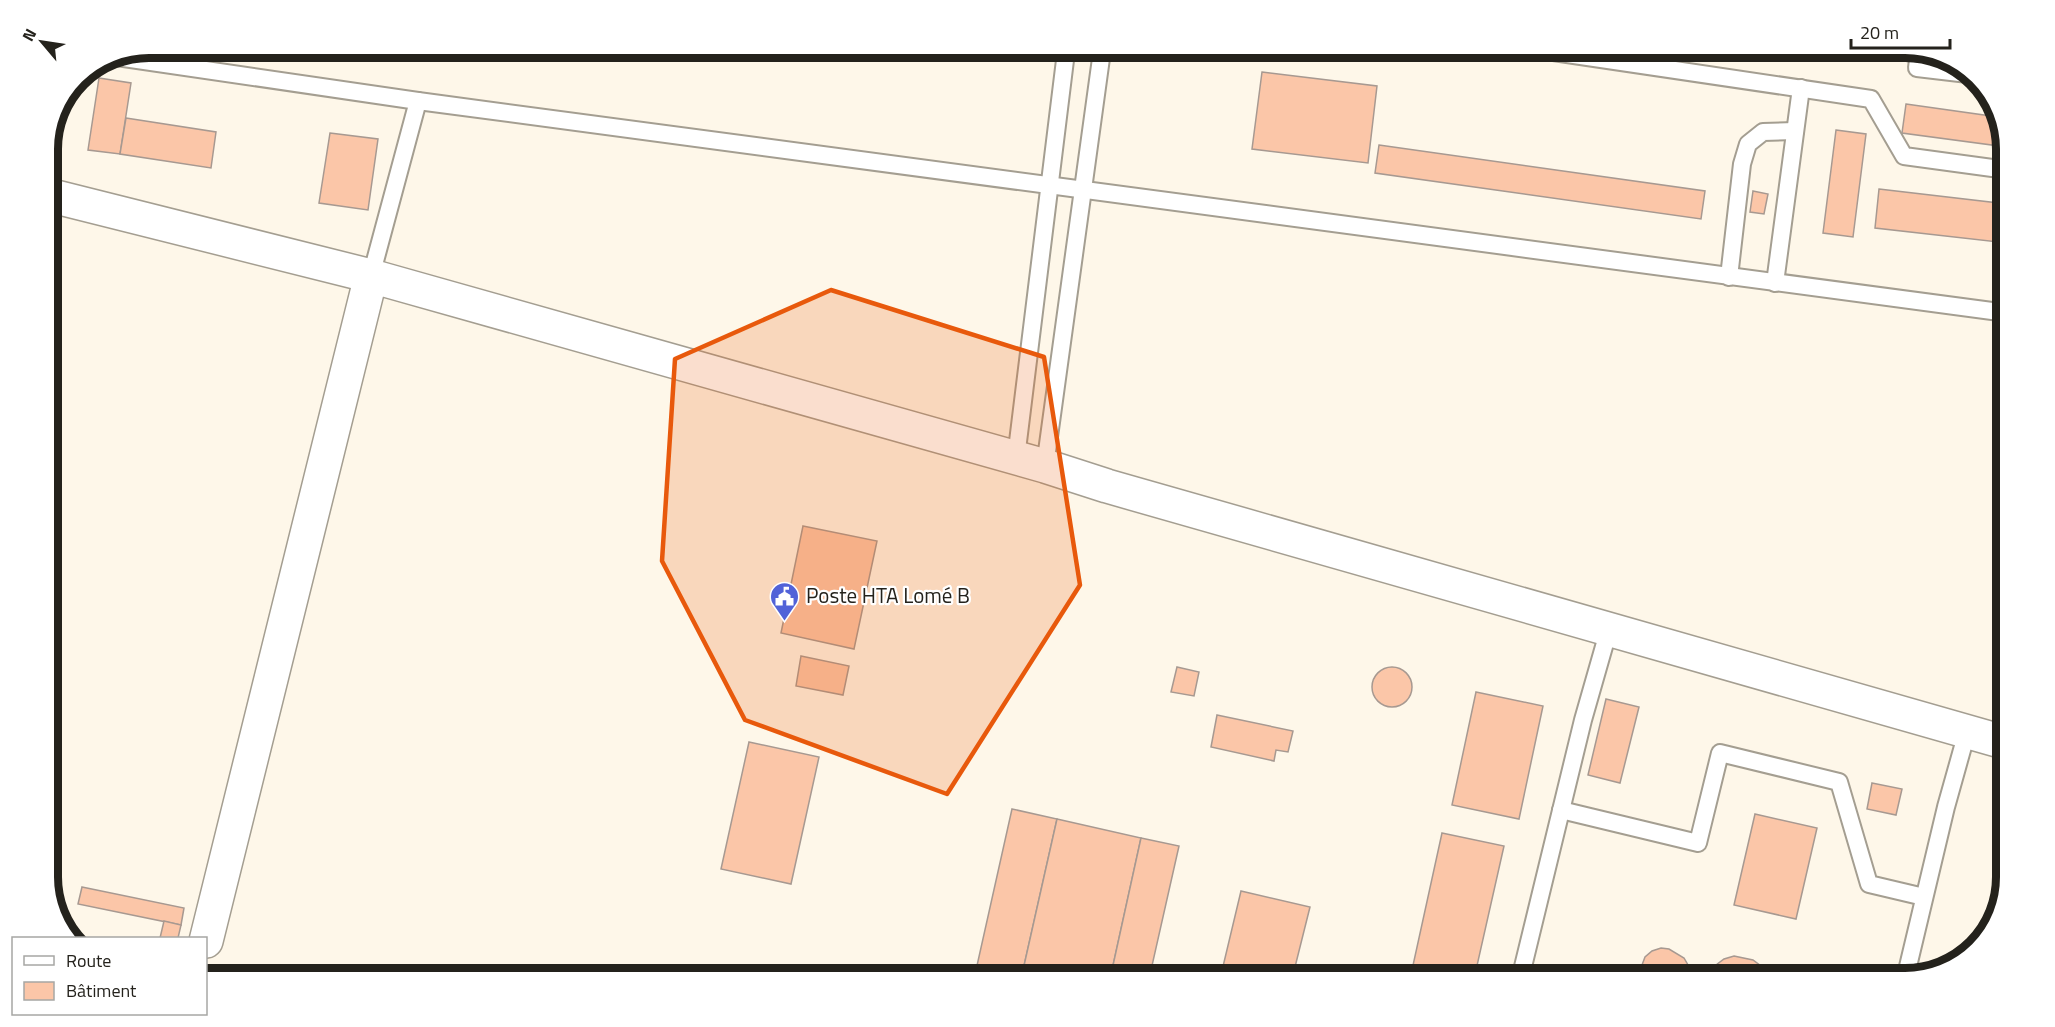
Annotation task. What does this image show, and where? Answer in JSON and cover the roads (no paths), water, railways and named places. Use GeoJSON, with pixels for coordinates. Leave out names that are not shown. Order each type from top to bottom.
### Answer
{"type":"FeatureCollection","features":[{"type":"Feature","properties":{"kind":"street"},"geometry":{"type":"LineString","coordinates":[[59,198],[371,276],[1030,462],[1996,740]]}},
{"type":"Feature","properties":{"kind":"street"},"geometry":{"type":"LineString","coordinates":[[207,937],[371,276]]}},
{"type":"Feature","properties":{"kind":"lane"},"geometry":{"type":"LineString","coordinates":[[1030,462],[1050,186],[1065,58]]}},
{"type":"Feature","properties":{"kind":"lane"},"geometry":{"type":"LineString","coordinates":[[1030,462],[1084,190],[1101,58]]}},
{"type":"Feature","properties":{"kind":"lane"},"geometry":{"type":"LineString","coordinates":[[1595,58],[1871,99],[1904,156],[1996,169]]}},
{"type":"Feature","properties":{"kind":"lane"},"geometry":{"type":"LineString","coordinates":[[1918,59],[1917,68],[1953,72]]}},
{"type":"Feature","properties":{"kind":"lane"},"geometry":{"type":"LineString","coordinates":[[135,60],[418,101],[1996,312]]}},
{"type":"Feature","properties":{"kind":"lane"},"geometry":{"type":"LineString","coordinates":[[1775,283],[1801,88]]}},
{"type":"Feature","properties":{"kind":"lane"},"geometry":{"type":"LineString","coordinates":[[371,276],[418,101]]}},
{"type":"Feature","properties":{"kind":"lane"},"geometry":{"type":"LineString","coordinates":[[1729,277],[1742,164],[1748,144],[1763,132],[1795,131]]}},
{"type":"Feature","properties":{"kind":"lane"},"geometry":{"type":"LineString","coordinates":[[1523,968],[1583,720],[1609,629]]}},
{"type":"Feature","properties":{"kind":"lane"},"geometry":{"type":"LineString","coordinates":[[1908,968],[1967,732]]}},
{"type":"Feature","properties":{"kind":"lane"},"geometry":{"type":"LineString","coordinates":[[1561,810],[1698,843],[1720,753],[1731,755],[1839,782],[1869,884],[1924,897]]}},
{"type":"Feature","properties":{"kind":"place","name":"Poste HTA Lomé B"},"geometry":{"type":"Point","coordinates":[785,622]}}]}
